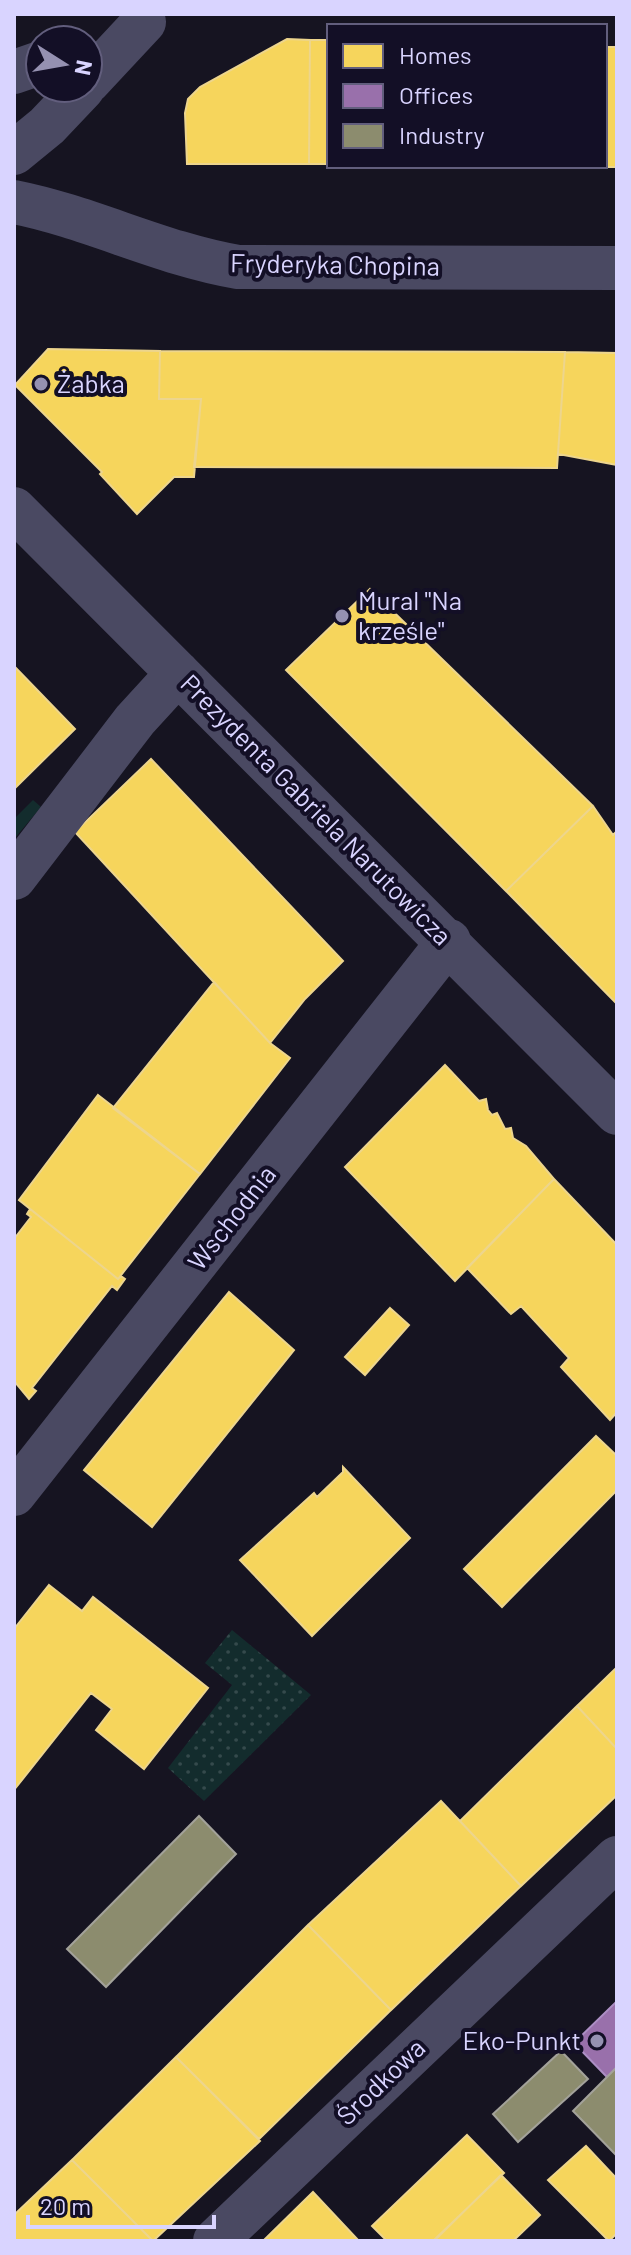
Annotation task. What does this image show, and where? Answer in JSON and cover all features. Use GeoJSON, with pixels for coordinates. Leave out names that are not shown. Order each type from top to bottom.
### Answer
{"type":"FeatureCollection","features":[{"type":"Feature","properties":{"kind":"street"},"geometry":{"type":"LineString","coordinates":[[104,37],[150,18]]}},
{"type":"Feature","properties":{"kind":"street"},"geometry":{"type":"LineString","coordinates":[[104,65],[150,18]]}},
{"type":"Feature","properties":{"kind":"street"},"geometry":{"type":"LineString","coordinates":[[14,153],[68,104]]}},
{"type":"Feature","properties":{"kind":"street","name":"Fryderyka Chopina"},"geometry":{"type":"LineString","coordinates":[[14,202],[47,208],[203,260],[238,267],[617,268]]}},
{"type":"Feature","properties":{"kind":"street","name":"Prezydenta Gabriela Narutowicza"},"geometry":{"type":"LineString","coordinates":[[14,509],[449,941],[617,1113]]}},
{"type":"Feature","properties":{"kind":"street"},"geometry":{"type":"LineString","coordinates":[[14,878],[135,720],[178,673]]}},
{"type":"Feature","properties":{"kind":"street","name":"Wschodnia"},"geometry":{"type":"LineString","coordinates":[[22,1466],[449,941]]}},
{"type":"Feature","properties":{"kind":"street","name":"Środkowa"},"geometry":{"type":"LineString","coordinates":[[215,2241],[617,1858]]}},
{"type":"Feature","properties":{"kind":"green space"},"geometry":{"type":"Polygon","coordinates":[[[33,800],[41,807],[14,839],[14,819],[33,800]]]}},
{"type":"Feature","properties":{"kind":"green space"},"geometry":{"type":"Polygon","coordinates":[[[232,1630],[311,1695],[204,1801],[168,1768],[232,1685],[205,1663],[232,1630]]]}},
{"type":"Feature","properties":{"kind":"building: Homes"},"geometry":{"type":"Polygon","coordinates":[[[287,39],[310,40],[309,164],[187,164],[185,113],[188,99],[200,87],[287,39]]]}},
{"type":"Feature","properties":{"kind":"building: Homes"},"geometry":{"type":"Polygon","coordinates":[[[310,40],[327,40],[327,164],[309,164],[310,40]]]}},
{"type":"Feature","properties":{"kind":"building: Homes"},"geometry":{"type":"Polygon","coordinates":[[[607,47],[617,47],[617,167],[607,167],[607,47]]]}},
{"type":"Feature","properties":{"kind":"building: Homes"},"geometry":{"type":"Polygon","coordinates":[[[48,349],[160,351],[159,399],[201,399],[194,477],[174,477],[137,514],[100,474],[102,472],[15,385],[48,349]]]}},
{"type":"Feature","properties":{"kind":"building: Homes"},"geometry":{"type":"Polygon","coordinates":[[[160,351],[565,352],[557,468],[194,467],[201,399],[159,399],[160,351]]]}},
{"type":"Feature","properties":{"kind":"building: Homes"},"geometry":{"type":"Polygon","coordinates":[[[565,352],[617,353],[617,465],[558,454],[565,352]]]}},
{"type":"Feature","properties":{"kind":"building: Homes"},"geometry":{"type":"Polygon","coordinates":[[[370,589],[593,806],[506,891],[286,670],[370,589]]]}},
{"type":"Feature","properties":{"kind":"building: Homes"},"geometry":{"type":"Polygon","coordinates":[[[14,666],[75,729],[14,789],[14,666]]]}},
{"type":"Feature","properties":{"kind":"building: Homes"},"geometry":{"type":"Polygon","coordinates":[[[151,759],[343,961],[305,999],[270,1043],[75,832],[151,759]]]}},
{"type":"Feature","properties":{"kind":"building: Homes"},"geometry":{"type":"Polygon","coordinates":[[[593,806],[613,835],[617,831],[617,1004],[506,891],[593,806]]]}},
{"type":"Feature","properties":{"kind":"building: Homes"},"geometry":{"type":"Polygon","coordinates":[[[214,982],[270,1043],[290,1058],[200,1174],[113,1108],[214,982]]]}},
{"type":"Feature","properties":{"kind":"building: Homes"},"geometry":{"type":"Polygon","coordinates":[[[445,1065],[479,1101],[486,1099],[492,1115],[497,1113],[505,1129],[511,1128],[513,1138],[526,1146],[554,1179],[455,1281],[345,1167],[445,1065]]]}},
{"type":"Feature","properties":{"kind":"building: Homes"},"geometry":{"type":"Polygon","coordinates":[[[98,1095],[200,1174],[118,1279],[19,1200],[98,1095]]]}},
{"type":"Feature","properties":{"kind":"building: Homes"},"geometry":{"type":"Polygon","coordinates":[[[554,1179],[617,1245],[617,1412],[610,1420],[561,1367],[569,1358],[521,1306],[511,1314],[467,1268],[554,1179]]]}},
{"type":"Feature","properties":{"kind":"building: Homes"},"geometry":{"type":"Polygon","coordinates":[[[30,1209],[118,1279],[121,1276],[125,1279],[117,1290],[112,1286],[32,1388],[36,1391],[29,1399],[14,1381],[14,1239],[31,1217],[27,1214],[30,1209]]]}},
{"type":"Feature","properties":{"kind":"building: Homes"},"geometry":{"type":"Polygon","coordinates":[[[229,1292],[294,1350],[152,1527],[84,1470],[229,1292]]]}},
{"type":"Feature","properties":{"kind":"building: Homes"},"geometry":{"type":"Polygon","coordinates":[[[390,1308],[409,1325],[365,1375],[345,1357],[390,1308]]]}},
{"type":"Feature","properties":{"kind":"building: Homes"},"geometry":{"type":"Polygon","coordinates":[[[596,1436],[617,1456],[617,1490],[502,1607],[464,1569],[596,1436]]]}},
{"type":"Feature","properties":{"kind":"building: Homes"},"geometry":{"type":"Polygon","coordinates":[[[343,1467],[410,1538],[312,1636],[240,1560],[314,1493],[317,1497],[343,1472],[343,1467]]]}},
{"type":"Feature","properties":{"kind":"building: Homes"},"geometry":{"type":"Polygon","coordinates":[[[49,1585],[82,1611],[93,1597],[208,1688],[144,1769],[96,1730],[112,1709],[91,1693],[14,1790],[14,1629],[49,1585]]]}},
{"type":"Feature","properties":{"kind":"building: Homes"},"geometry":{"type":"Polygon","coordinates":[[[617,1667],[617,1749],[577,1706],[617,1667]]]}},
{"type":"Feature","properties":{"kind":"building: Homes"},"geometry":{"type":"Polygon","coordinates":[[[577,1706],[617,1749],[617,1795],[521,1886],[460,1821],[577,1706]]]}},
{"type":"Feature","properties":{"kind":"building: Homes"},"geometry":{"type":"Polygon","coordinates":[[[441,1801],[521,1886],[391,2010],[308,1925],[441,1801]]]}},
{"type":"Feature","properties":{"kind":"building: Homes"},"geometry":{"type":"Polygon","coordinates":[[[308,1925],[391,2010],[259,2139],[176,2057],[308,1925]]]}},
{"type":"Feature","properties":{"kind":"building: Homes"},"geometry":{"type":"Polygon","coordinates":[[[176,2057],[260,2141],[153,2241],[72,2160],[176,2057]]]}},
{"type":"Feature","properties":{"kind":"building: Homes"},"geometry":{"type":"Polygon","coordinates":[[[467,2135],[504,2173],[433,2241],[387,2241],[372,2226],[467,2135]]]}},
{"type":"Feature","properties":{"kind":"building: Homes"},"geometry":{"type":"Polygon","coordinates":[[[586,2146],[617,2179],[617,2233],[609,2241],[548,2180],[586,2146]]]}},
{"type":"Feature","properties":{"kind":"building: Homes"},"geometry":{"type":"Polygon","coordinates":[[[72,2160],[153,2241],[14,2241],[14,2215],[72,2160]]]}},
{"type":"Feature","properties":{"kind":"building: Homes"},"geometry":{"type":"Polygon","coordinates":[[[501,2175],[540,2215],[513,2241],[434,2241],[501,2175]]]}},
{"type":"Feature","properties":{"kind":"building: Homes"},"geometry":{"type":"Polygon","coordinates":[[[313,2192],[359,2241],[263,2241],[313,2192]]]}},
{"type":"Feature","properties":{"kind":"building: Offices","name":"Eko-Punkt"},"geometry":{"type":"Polygon","coordinates":[[[617,2001],[617,2067],[607,2077],[574,2043],[617,2001]]]}},
{"type":"Feature","properties":{"kind":"building: Industry"},"geometry":{"type":"Polygon","coordinates":[[[199,1816],[236,1854],[106,1987],[67,1949],[199,1816]]]}},
{"type":"Feature","properties":{"kind":"building: Industry"},"geometry":{"type":"Polygon","coordinates":[[[561,2051],[588,2079],[518,2142],[493,2114],[561,2051]]]}},
{"type":"Feature","properties":{"kind":"building: Industry"},"geometry":{"type":"Polygon","coordinates":[[[617,2067],[617,2154],[616,2155],[573,2111],[617,2067]]]}},
{"type":"Feature","properties":{"kind":"place","name":"Żabka"},"geometry":{"type":"Point","coordinates":[41,384]}},
{"type":"Feature","properties":{"kind":"place","name":"Mural \"Na krześle\""},"geometry":{"type":"Point","coordinates":[342,616]}},
{"type":"Feature","properties":{"kind":"place","name":"Eko-Punkt"},"geometry":{"type":"Point","coordinates":[597,2041]}}]}
